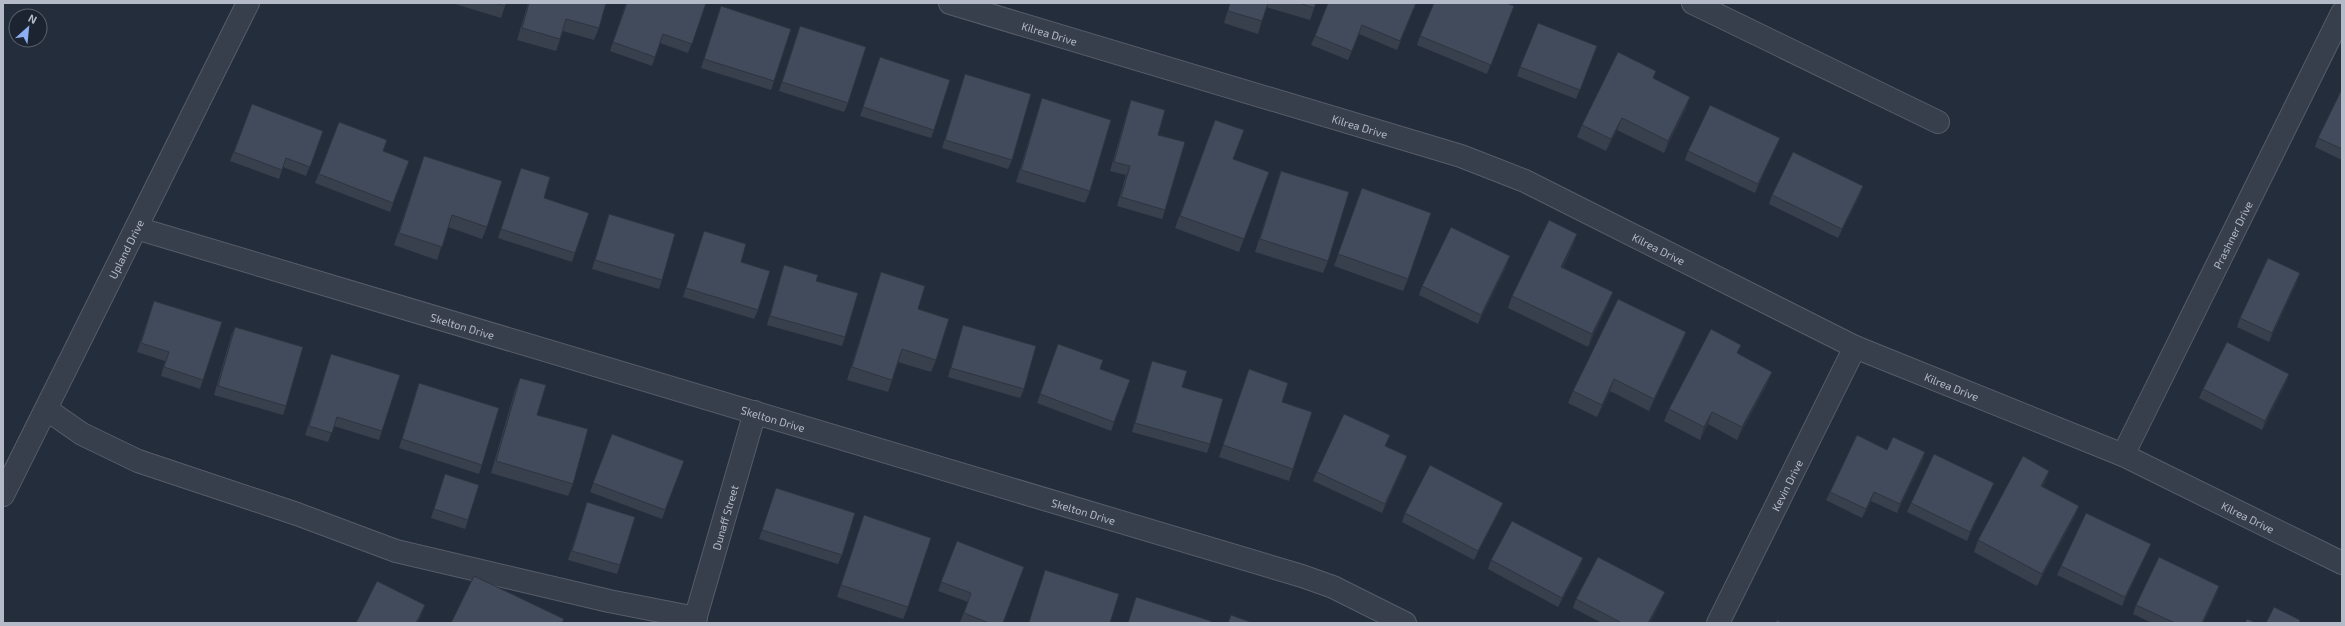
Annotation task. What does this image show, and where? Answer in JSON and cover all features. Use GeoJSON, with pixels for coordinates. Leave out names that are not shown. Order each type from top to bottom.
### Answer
{"type":"FeatureCollection","features":[{"type":"Feature","properties":{"kind":"street","name":"Upland Drive"},"geometry":{"type":"LineString","coordinates":[[3,495],[248,3]]}},
{"type":"Feature","properties":{"kind":"street","name":"Kilrea Drive"},"geometry":{"type":"LineString","coordinates":[[950,3],[1461,156],[1525,181],[1855,347],[2123,455],[2342,563]]}},
{"type":"Feature","properties":{"kind":"street"},"geometry":{"type":"LineString","coordinates":[[1693,3],[1938,122]]}},
{"type":"Feature","properties":{"kind":"street","name":"Prashner Drive"},"geometry":{"type":"LineString","coordinates":[[2123,455],[2342,13]]}},
{"type":"Feature","properties":{"kind":"street","name":"Skelton Drive"},"geometry":{"type":"LineString","coordinates":[[136,228],[1302,576],[1333,587],[1405,623]]}},
{"type":"Feature","properties":{"kind":"street","name":"Kevin Drive"},"geometry":{"type":"LineString","coordinates":[[1718,623],[1855,347]]}},
{"type":"Feature","properties":{"kind":"street"},"geometry":{"type":"LineString","coordinates":[[46,409],[82,434],[138,461],[297,514],[396,551],[695,621]]}},
{"type":"Feature","properties":{"kind":"street","name":"Dunaff Street"},"geometry":{"type":"LineString","coordinates":[[695,621],[755,412]]}},
{"type":"Feature","properties":{"kind":"building"},"geometry":{"type":"Polygon","coordinates":[[[495,3],[506,3],[505,6],[495,3]]]}},
{"type":"Feature","properties":{"kind":"building"},"geometry":{"type":"Polygon","coordinates":[[[529,3],[606,3],[599,28],[566,19],[560,39],[522,28],[529,3]]]}},
{"type":"Feature","properties":{"kind":"building"},"geometry":{"type":"Polygon","coordinates":[[[627,3],[706,3],[692,44],[663,34],[655,57],[613,42],[627,3]]]}},
{"type":"Feature","properties":{"kind":"building"},"geometry":{"type":"Polygon","coordinates":[[[1230,3],[1268,3],[1262,21],[1228,11],[1230,3]]]}},
{"type":"Feature","properties":{"kind":"building"},"geometry":{"type":"Polygon","coordinates":[[[1299,3],[1316,3],[1314,8],[1299,3]]]}},
{"type":"Feature","properties":{"kind":"building"},"geometry":{"type":"Polygon","coordinates":[[[1328,3],[1416,3],[1400,41],[1362,25],[1352,51],[1315,36],[1328,3]]]}},
{"type":"Feature","properties":{"kind":"building"},"geometry":{"type":"Polygon","coordinates":[[[1434,3],[1506,3],[1514,6],[1491,65],[1420,36],[1434,3]]]}},
{"type":"Feature","properties":{"kind":"building"},"geometry":{"type":"Polygon","coordinates":[[[721,6],[791,29],[774,81],[704,59],[721,6]]]}},
{"type":"Feature","properties":{"kind":"building"},"geometry":{"type":"Polygon","coordinates":[[[1538,23],[1597,46],[1580,90],[1520,67],[1538,23]]]}},
{"type":"Feature","properties":{"kind":"building"},"geometry":{"type":"Polygon","coordinates":[[[800,26],[866,47],[848,103],[782,82],[800,26]]]}},
{"type":"Feature","properties":{"kind":"building"},"geometry":{"type":"Polygon","coordinates":[[[1618,52],[1656,71],[1653,78],[1690,97],[1668,141],[1622,118],[1611,139],[1582,125],[1618,52]]]}},
{"type":"Feature","properties":{"kind":"building"},"geometry":{"type":"Polygon","coordinates":[[[880,57],[950,80],[934,130],[863,107],[880,57]]]}},
{"type":"Feature","properties":{"kind":"building"},"geometry":{"type":"Polygon","coordinates":[[[965,74],[1031,94],[1012,160],[945,140],[965,74]]]}},
{"type":"Feature","properties":{"kind":"building"},"geometry":{"type":"Polygon","coordinates":[[[2342,89],[2342,149],[2318,138],[2342,89]]]}},
{"type":"Feature","properties":{"kind":"building"},"geometry":{"type":"Polygon","coordinates":[[[1042,98],[1111,120],[1090,191],[1021,170],[1042,98]]]}},
{"type":"Feature","properties":{"kind":"building"},"geometry":{"type":"Polygon","coordinates":[[[1131,100],[1165,110],[1158,135],[1185,142],[1165,210],[1121,197],[1130,166],[1114,162],[1131,100]]]}},
{"type":"Feature","properties":{"kind":"building"},"geometry":{"type":"Polygon","coordinates":[[[252,104],[323,131],[310,167],[286,158],[282,170],[234,152],[252,104]]]}},
{"type":"Feature","properties":{"kind":"building"},"geometry":{"type":"Polygon","coordinates":[[[1710,105],[1780,138],[1758,184],[1688,151],[1710,105]]]}},
{"type":"Feature","properties":{"kind":"building"},"geometry":{"type":"Polygon","coordinates":[[[1215,120],[1244,130],[1233,159],[1269,172],[1244,239],[1180,216],[1215,120]]]}},
{"type":"Feature","properties":{"kind":"building"},"geometry":{"type":"Polygon","coordinates":[[[339,122],[387,140],[383,151],[409,161],[393,203],[319,174],[339,122]]]}},
{"type":"Feature","properties":{"kind":"building"},"geometry":{"type":"Polygon","coordinates":[[[1793,152],[1863,186],[1842,229],[1772,195],[1793,152]]]}},
{"type":"Feature","properties":{"kind":"building"},"geometry":{"type":"Polygon","coordinates":[[[424,156],[502,181],[487,227],[452,215],[442,247],[399,233],[424,156]]]}},
{"type":"Feature","properties":{"kind":"building"},"geometry":{"type":"Polygon","coordinates":[[[521,168],[550,177],[544,198],[589,213],[575,253],[501,229],[521,168]]]}},
{"type":"Feature","properties":{"kind":"building"},"geometry":{"type":"Polygon","coordinates":[[[1281,171],[1349,192],[1328,261],[1260,239],[1281,171]]]}},
{"type":"Feature","properties":{"kind":"building"},"geometry":{"type":"Polygon","coordinates":[[[1362,188],[1431,213],[1408,279],[1338,254],[1362,188]]]}},
{"type":"Feature","properties":{"kind":"building"},"geometry":{"type":"Polygon","coordinates":[[[609,214],[675,234],[662,280],[595,260],[609,214]]]}},
{"type":"Feature","properties":{"kind":"building"},"geometry":{"type":"Polygon","coordinates":[[[1549,220],[1577,234],[1561,267],[1613,292],[1592,334],[1512,296],[1549,220]]]}},
{"type":"Feature","properties":{"kind":"building"},"geometry":{"type":"Polygon","coordinates":[[[1451,227],[1510,256],[1481,315],[1422,286],[1451,227]]]}},
{"type":"Feature","properties":{"kind":"building"},"geometry":{"type":"Polygon","coordinates":[[[704,231],[746,244],[741,262],[770,271],[758,310],[686,288],[704,231]]]}},
{"type":"Feature","properties":{"kind":"building"},"geometry":{"type":"Polygon","coordinates":[[[2268,258],[2300,273],[2272,333],[2240,318],[2268,258]]]}},
{"type":"Feature","properties":{"kind":"building"},"geometry":{"type":"Polygon","coordinates":[[[784,265],[818,275],[816,281],[858,293],[845,337],[770,316],[784,265]]]}},
{"type":"Feature","properties":{"kind":"building"},"geometry":{"type":"Polygon","coordinates":[[[881,272],[925,286],[918,309],[949,319],[936,360],[902,349],[892,380],[852,367],[881,272]]]}},
{"type":"Feature","properties":{"kind":"building"},"geometry":{"type":"Polygon","coordinates":[[[1618,299],[1686,332],[1654,399],[1614,379],[1602,405],[1573,391],[1618,299]]]}},
{"type":"Feature","properties":{"kind":"building"},"geometry":{"type":"Polygon","coordinates":[[[154,301],[222,322],[203,380],[164,367],[169,352],[141,343],[154,301]]]}},
{"type":"Feature","properties":{"kind":"building"},"geometry":{"type":"Polygon","coordinates":[[[963,325],[1036,346],[1024,389],[951,368],[963,325]]]}},
{"type":"Feature","properties":{"kind":"building"},"geometry":{"type":"Polygon","coordinates":[[[235,327],[303,347],[286,406],[218,386],[235,327]]]}},
{"type":"Feature","properties":{"kind":"building"},"geometry":{"type":"Polygon","coordinates":[[[1711,329],[1741,345],[1737,353],[1772,372],[1742,427],[1712,412],[1704,427],[1669,409],[1711,329]]]}},
{"type":"Feature","properties":{"kind":"building"},"geometry":{"type":"Polygon","coordinates":[[[2227,342],[2289,374],[2265,421],[2203,389],[2227,342]]]}},
{"type":"Feature","properties":{"kind":"building"},"geometry":{"type":"Polygon","coordinates":[[[1058,344],[1103,360],[1100,369],[1130,380],[1114,422],[1040,394],[1058,344]]]}},
{"type":"Feature","properties":{"kind":"building"},"geometry":{"type":"Polygon","coordinates":[[[331,354],[400,375],[382,431],[337,417],[332,433],[309,426],[331,354]]]}},
{"type":"Feature","properties":{"kind":"building"},"geometry":{"type":"Polygon","coordinates":[[[1152,361],[1187,371],[1182,387],[1223,399],[1210,444],[1135,423],[1152,361]]]}},
{"type":"Feature","properties":{"kind":"building"},"geometry":{"type":"Polygon","coordinates":[[[1249,369],[1288,383],[1282,402],[1312,412],[1293,469],[1223,445],[1249,369]]]}},
{"type":"Feature","properties":{"kind":"building"},"geometry":{"type":"Polygon","coordinates":[[[520,378],[546,385],[537,415],[588,429],[573,484],[496,461],[520,378]]]}},
{"type":"Feature","properties":{"kind":"building"},"geometry":{"type":"Polygon","coordinates":[[[419,383],[499,408],[482,465],[402,439],[419,383]]]}},
{"type":"Feature","properties":{"kind":"building"},"geometry":{"type":"Polygon","coordinates":[[[1344,414],[1390,435],[1385,446],[1407,456],[1385,504],[1317,472],[1344,414]]]}},
{"type":"Feature","properties":{"kind":"building"},"geometry":{"type":"Polygon","coordinates":[[[612,434],[684,461],[665,510],[593,483],[612,434]]]}},
{"type":"Feature","properties":{"kind":"building"},"geometry":{"type":"Polygon","coordinates":[[[1857,435],[1887,450],[1893,437],[1925,452],[1900,504],[1874,492],[1866,509],[1830,492],[1857,435]]]}},
{"type":"Feature","properties":{"kind":"building"},"geometry":{"type":"Polygon","coordinates":[[[1934,454],[1994,483],[1970,532],[1911,503],[1934,454]]]}},
{"type":"Feature","properties":{"kind":"building"},"geometry":{"type":"Polygon","coordinates":[[[2023,456],[2049,471],[2041,486],[2079,506],[2042,574],[1978,540],[2023,456]]]}},
{"type":"Feature","properties":{"kind":"building"},"geometry":{"type":"Polygon","coordinates":[[[1430,465],[1503,503],[1478,551],[1405,513],[1430,465]]]}},
{"type":"Feature","properties":{"kind":"building"},"geometry":{"type":"Polygon","coordinates":[[[445,474],[479,485],[468,520],[434,509],[445,474]]]}},
{"type":"Feature","properties":{"kind":"building"},"geometry":{"type":"Polygon","coordinates":[[[776,488],[855,513],[842,555],[762,530],[776,488]]]}},
{"type":"Feature","properties":{"kind":"building"},"geometry":{"type":"Polygon","coordinates":[[[587,502],[635,517],[620,565],[572,551],[587,502]]]}},
{"type":"Feature","properties":{"kind":"building"},"geometry":{"type":"Polygon","coordinates":[[[2086,513],[2151,544],[2125,597],[2061,566],[2086,513]]]}},
{"type":"Feature","properties":{"kind":"building"},"geometry":{"type":"Polygon","coordinates":[[[864,515],[931,538],[908,607],[841,585],[864,515]]]}},
{"type":"Feature","properties":{"kind":"building"},"geometry":{"type":"Polygon","coordinates":[[[1512,521],[1583,558],[1562,598],[1491,560],[1512,521]]]}},
{"type":"Feature","properties":{"kind":"building"},"geometry":{"type":"Polygon","coordinates":[[[957,541],[1024,567],[1003,623],[989,623],[964,613],[971,593],[941,582],[957,541]]]}},
{"type":"Feature","properties":{"kind":"building"},"geometry":{"type":"Polygon","coordinates":[[[1598,557],[1665,592],[1648,623],[1622,623],[1576,599],[1598,557]]]}},
{"type":"Feature","properties":{"kind":"building"},"geometry":{"type":"Polygon","coordinates":[[[2159,557],[2219,586],[2202,623],[2175,623],[2136,605],[2159,557]]]}},
{"type":"Feature","properties":{"kind":"building"},"geometry":{"type":"Polygon","coordinates":[[[1045,570],[1119,594],[1110,623],[1029,622],[1045,570]]]}},
{"type":"Feature","properties":{"kind":"building"},"geometry":{"type":"Polygon","coordinates":[[[474,576],[564,619],[562,623],[451,623],[474,576]]]}},
{"type":"Feature","properties":{"kind":"building"},"geometry":{"type":"Polygon","coordinates":[[[377,581],[425,605],[416,623],[356,623],[377,581]]]}},
{"type":"Feature","properties":{"kind":"building"},"geometry":{"type":"Polygon","coordinates":[[[1136,597],[1211,621],[1210,623],[1128,623],[1136,597]]]}},
{"type":"Feature","properties":{"kind":"building"},"geometry":{"type":"Polygon","coordinates":[[[2274,607],[2300,620],[2299,623],[2266,623],[2274,607]]]}},
{"type":"Feature","properties":{"kind":"building"},"geometry":{"type":"Polygon","coordinates":[[[1231,615],[1253,623],[1228,623],[1231,615]]]}},
{"type":"Feature","properties":{"kind":"building"},"geometry":{"type":"Polygon","coordinates":[[[2247,619],[2256,623],[2245,623],[2247,619]]]}}]}
